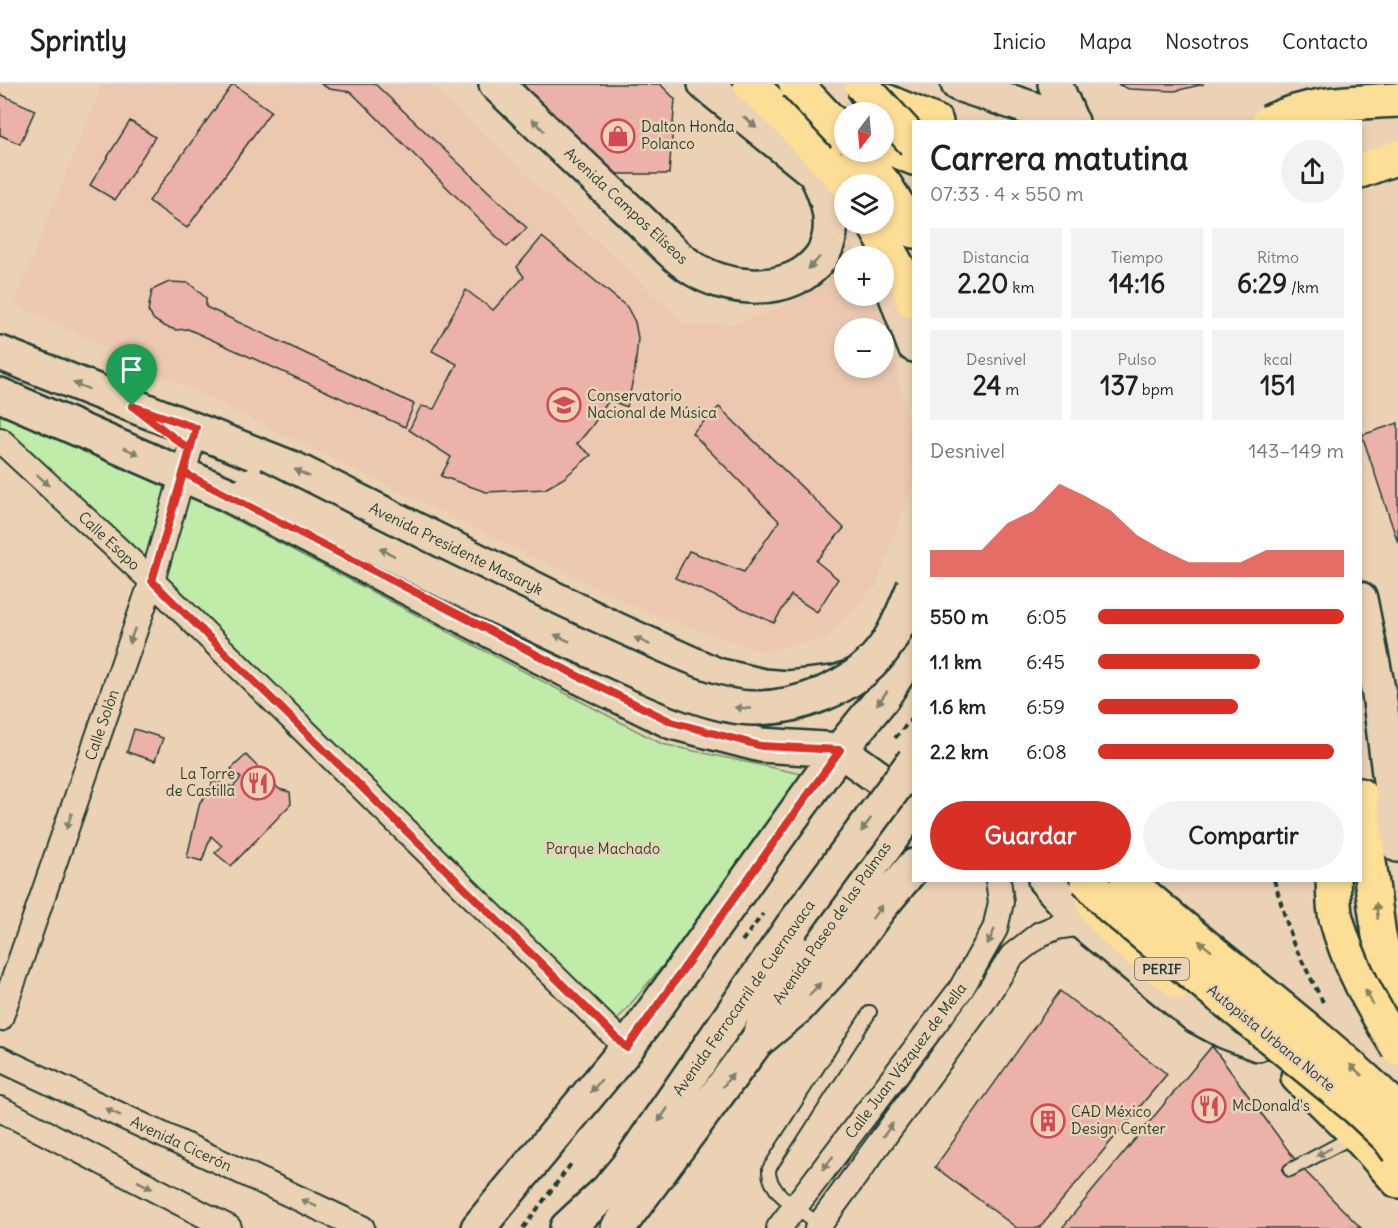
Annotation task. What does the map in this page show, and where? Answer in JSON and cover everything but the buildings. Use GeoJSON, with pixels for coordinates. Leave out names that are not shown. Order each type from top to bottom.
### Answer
{"type":"FeatureCollection","features":[{"type":"Feature","properties":{"kind":"highway"},"geometry":{"type":"LineString","coordinates":[[750,84],[791,123],[839,174]]}},
{"type":"Feature","properties":{"kind":"highway"},"geometry":{"type":"LineString","coordinates":[[769,84],[834,121]]}},
{"type":"Feature","properties":{"kind":"highway"},"geometry":{"type":"LineString","coordinates":[[796,84],[834,124]]}},
{"type":"Feature","properties":{"kind":"highway"},"geometry":{"type":"LineString","coordinates":[[846,84],[883,102],[931,120]]}},
{"type":"Feature","properties":{"kind":"highway"},"geometry":{"type":"LineString","coordinates":[[861,84],[912,140]]}},
{"type":"Feature","properties":{"kind":"highway"},"geometry":{"type":"LineString","coordinates":[[1274,120],[1304,108],[1332,102],[1397,104]]}},
{"type":"Feature","properties":{"kind":"highway"},"geometry":{"type":"LineString","coordinates":[[1326,118],[1397,104]]}},
{"type":"Feature","properties":{"kind":"highway"},"geometry":{"type":"LineString","coordinates":[[894,149],[912,157]]}},
{"type":"Feature","properties":{"kind":"highway"},"geometry":{"type":"LineString","coordinates":[[1362,182],[1398,157]]}},
{"type":"Feature","properties":{"kind":"highway"},"geometry":{"type":"LineString","coordinates":[[866,162],[885,185],[912,228]]}},
{"type":"Feature","properties":{"kind":"highway"},"geometry":{"type":"LineString","coordinates":[[879,234],[912,298]]}},
{"type":"Feature","properties":{"kind":"highway"},"geometry":{"type":"LineString","coordinates":[[1362,801],[1376,843],[1379,936],[1398,1009]]}},
{"type":"Feature","properties":{"kind":"highway","name":"PERIF"},"geometry":{"type":"LineString","coordinates":[[1080,882],[1098,911],[1114,930],[1258,1044]]}},
{"type":"Feature","properties":{"kind":"highway","name":"Autopista Urbana Norte"},"geometry":{"type":"LineString","coordinates":[[1089,882],[1111,907],[1357,1108],[1388,1137],[1398,1151]]}},
{"type":"Feature","properties":{"kind":"highway","name":"Autopista Urbana Norte"},"geometry":{"type":"LineString","coordinates":[[1129,882],[1297,1019],[1398,1110]]}},
{"type":"Feature","properties":{"kind":"highway"},"geometry":{"type":"LineString","coordinates":[[1333,882],[1335,915],[1343,940],[1371,1002],[1398,1048]]}},
{"type":"Feature","properties":{"kind":"highway"},"geometry":{"type":"LineString","coordinates":[[1258,1044],[1320,1097],[1398,1181]]}},
{"type":"Feature","properties":{"kind":"main road","name":"Avenida Campos Elíseos"},"geometry":{"type":"LineString","coordinates":[[496,84],[689,266],[731,282],[770,286],[784,283],[798,277],[819,259],[826,249],[829,237],[830,212],[827,198],[814,171]]}},
{"type":"Feature","properties":{"kind":"main road"},"geometry":{"type":"LineString","coordinates":[[705,84],[814,171],[834,191]]}},
{"type":"Feature","properties":{"kind":"main road"},"geometry":{"type":"LineString","coordinates":[[958,84],[1012,93],[1069,120]]}},
{"type":"Feature","properties":{"kind":"main road"},"geometry":{"type":"LineString","coordinates":[[1055,84],[1071,120]]}},
{"type":"Feature","properties":{"kind":"main road"},"geometry":{"type":"LineString","coordinates":[[1294,120],[1317,109],[1326,118],[1397,104]]}},
{"type":"Feature","properties":{"kind":"main road"},"geometry":{"type":"LineString","coordinates":[[1362,148],[1397,104]]}},
{"type":"Feature","properties":{"kind":"main road"},"geometry":{"type":"LineString","coordinates":[[1362,182],[1398,172]]}},
{"type":"Feature","properties":{"kind":"main road"},"geometry":{"type":"LineString","coordinates":[[894,288],[912,339]]}},
{"type":"Feature","properties":{"kind":"main road"},"geometry":{"type":"LineString","coordinates":[[0,353],[132,406],[190,450],[526,622],[658,681],[722,704],[737,707],[786,705],[820,693],[853,677],[868,666],[891,639],[912,592]]}},
{"type":"Feature","properties":{"kind":"main road","name":"Avenida Presidente Masaryk"},"geometry":{"type":"LineString","coordinates":[[0,395],[190,450],[294,469],[605,623],[717,675],[764,686],[796,687],[835,683],[880,667],[912,648]]}},
{"type":"Feature","properties":{"kind":"main road","name":"Avenida Presidente Masaryk"},"geometry":{"type":"LineString","coordinates":[[190,450],[580,677],[672,722],[761,746],[840,750]]}},
{"type":"Feature","properties":{"kind":"main road"},"geometry":{"type":"LineString","coordinates":[[1362,609],[1379,694],[1376,843]]}},
{"type":"Feature","properties":{"kind":"main road"},"geometry":{"type":"LineString","coordinates":[[478,1228],[627,1048],[840,750],[883,697],[912,650]]}},
{"type":"Feature","properties":{"kind":"main road"},"geometry":{"type":"LineString","coordinates":[[840,750],[912,804]]}},
{"type":"Feature","properties":{"kind":"main road","name":"Avenida Ferrocarril de Cuernavaca"},"geometry":{"type":"LineString","coordinates":[[567,1228],[608,1190],[627,1167],[804,934],[903,752]]}},
{"type":"Feature","properties":{"kind":"main road","name":"Avenida Paseo de las Palmas"},"geometry":{"type":"LineString","coordinates":[[756,1042],[804,934],[912,807]]}},
{"type":"Feature","properties":{"kind":"main road"},"geometry":{"type":"LineString","coordinates":[[618,1228],[756,1042],[798,1007],[842,959],[912,868]]}},
{"type":"Feature","properties":{"kind":"main road"},"geometry":{"type":"LineString","coordinates":[[1021,882],[1083,923],[1196,1016],[1224,1031],[1258,1044]]}},
{"type":"Feature","properties":{"kind":"main road"},"geometry":{"type":"LineString","coordinates":[[1047,882],[1083,923]]}},
{"type":"Feature","properties":{"kind":"street","name":"Calle Esopo"},"geometry":{"type":"LineString","coordinates":[[0,440],[152,581],[627,1048]]}},
{"type":"Feature","properties":{"kind":"street","name":"Calle Solòn"},"geometry":{"type":"LineString","coordinates":[[0,1019],[152,581],[190,450]]}},
{"type":"Feature","properties":{"kind":"street","name":"Calle Juan Vázquez de Mella"},"geometry":{"type":"LineString","coordinates":[[779,1228],[961,989],[996,929],[1000,902],[998,882]]}},
{"type":"Feature","properties":{"kind":"street","name":"Calle Juan Vázquez de Mella"},"geometry":{"type":"LineString","coordinates":[[818,1226],[982,1003],[1012,956],[1028,941],[1057,927],[1083,923]]}},
{"type":"Feature","properties":{"kind":"street"},"geometry":{"type":"LineString","coordinates":[[961,989],[982,1003]]}},
{"type":"Feature","properties":{"kind":"street","name":"Avenida Cicerón"},"geometry":{"type":"LineString","coordinates":[[0,1059],[362,1228]]}},
{"type":"Feature","properties":{"kind":"street"},"geometry":{"type":"LineString","coordinates":[[0,1110],[229,1228]]}},
{"type":"Feature","properties":{"kind":"lane"},"geometry":{"type":"LineString","coordinates":[[818,1226],[773,1187],[768,1176],[769,1168],[870,1012]]}},
{"type":"Feature","properties":{"kind":"lane"},"geometry":{"type":"LineString","coordinates":[[1290,1170],[1357,1135]]}},
{"type":"Feature","properties":{"kind":"path"},"geometry":{"type":"LineString","coordinates":[[903,752],[912,723]]}},
{"type":"Feature","properties":{"kind":"path"},"geometry":{"type":"LineString","coordinates":[[1275,882],[1293,943],[1317,992]]}},
{"type":"Feature","properties":{"kind":"shaded area","name":"Conservatorio Nacional de Música"},"geometry":{"type":"Polygon","coordinates":[[[102,84],[430,84],[686,325],[736,324],[781,307],[804,292],[834,248],[834,306],[882,306],[885,318],[834,318],[834,378],[894,378],[894,358],[912,438],[912,487],[877,584],[825,639],[762,652],[648,613],[14,303],[102,84]]]}},
{"type":"Feature","properties":{"kind":"shaded area","name":"Conservatorio Nacional de Música"},"geometry":{"type":"Polygon","coordinates":[[[840,234],[847,234],[854,246],[835,246],[840,234]]]}},
{"type":"Feature","properties":{"kind":"green space","name":"Parque Machado"},"geometry":{"type":"Polygon","coordinates":[[[0,399],[36,415],[662,744],[820,778],[613,1025],[0,436],[0,399]]]}},
{"type":"Feature","properties":{"kind":"place","name":"Dalton Honda Polanco"},"geometry":{"type":"Point","coordinates":[618,136]}},
{"type":"Feature","properties":{"kind":"place","name":"Conservatorio Nacional de Música"},"geometry":{"type":"Point","coordinates":[564,405]}},
{"type":"Feature","properties":{"kind":"place","name":"La Torre de Castilla"},"geometry":{"type":"Point","coordinates":[258,783]}},
{"type":"Feature","properties":{"kind":"place","name":"McDonald's"},"geometry":{"type":"Point","coordinates":[1209,1106]}},
{"type":"Feature","properties":{"kind":"place","name":"CAD México Design Center"},"geometry":{"type":"Point","coordinates":[1048,1121]}},
{"type":"Feature","properties":{"kind":"route"},"geometry":{"type":"LineString","coordinates":[[132,406],[196,428],[184,473],[672,722],[761,746],[840,750],[627,1048],[152,581],[190,450],[132,406]]}}]}
